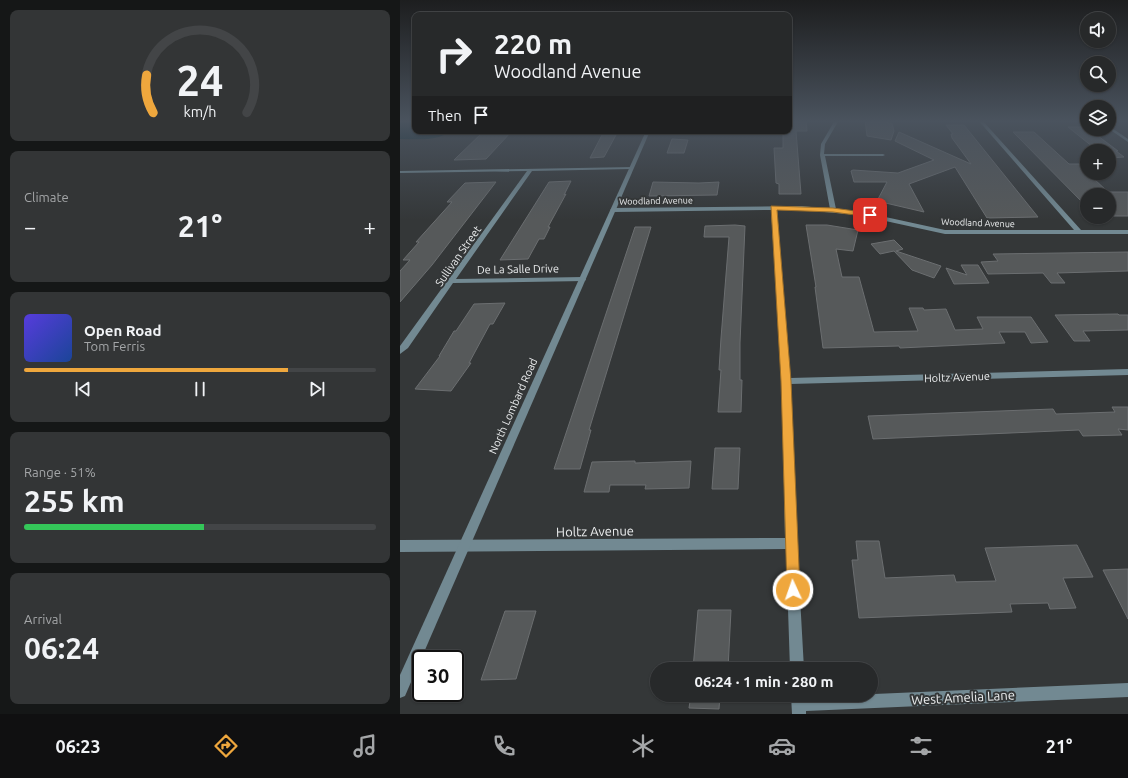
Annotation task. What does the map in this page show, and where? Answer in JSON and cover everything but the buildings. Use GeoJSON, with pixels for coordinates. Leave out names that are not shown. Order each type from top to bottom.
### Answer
{"type":"FeatureCollection","features":[{"type":"Feature","properties":{"kind":"street","name":"North Lombard Road"},"geometry":{"type":"LineString","coordinates":[[400,691],[463,545],[583,279],[638,153]]}},
{"type":"Feature","properties":{"kind":"street"},"geometry":{"type":"LineString","coordinates":[[1009,153],[1079,232]]}},
{"type":"Feature","properties":{"kind":"street"},"geometry":{"type":"LineString","coordinates":[[833,210],[822,155],[883,155]]}},
{"type":"Feature","properties":{"kind":"street"},"geometry":{"type":"LineString","coordinates":[[400,172],[631,168]]}},
{"type":"Feature","properties":{"kind":"street","name":"Sullivan Street"},"geometry":{"type":"LineString","coordinates":[[400,351],[452,281],[530,170]]}},
{"type":"Feature","properties":{"kind":"street"},"geometry":{"type":"LineString","coordinates":[[774,208],[786,381],[797,662]]}},
{"type":"Feature","properties":{"kind":"street","name":"Woodland Avenue"},"geometry":{"type":"LineString","coordinates":[[613,210],[774,208],[833,210],[870,215],[945,232],[1128,232]]}},
{"type":"Feature","properties":{"kind":"street","name":"De La Salle Drive"},"geometry":{"type":"LineString","coordinates":[[452,281],[583,279]]}},
{"type":"Feature","properties":{"kind":"street","name":"Holtz Avenue"},"geometry":{"type":"LineString","coordinates":[[786,381],[1128,372]]}},
{"type":"Feature","properties":{"kind":"street","name":"Holtz Avenue"},"geometry":{"type":"LineString","coordinates":[[400,546],[791,543]]}},
{"type":"Feature","properties":{"kind":"street","name":"West Amelia Lane"},"geometry":{"type":"LineString","coordinates":[[799,704],[1128,690]]}},
{"type":"Feature","properties":{"kind":"route"},"geometry":{"type":"LineString","coordinates":[[793,590],[786,381],[774,208],[833,210],[870,215]]}}]}
